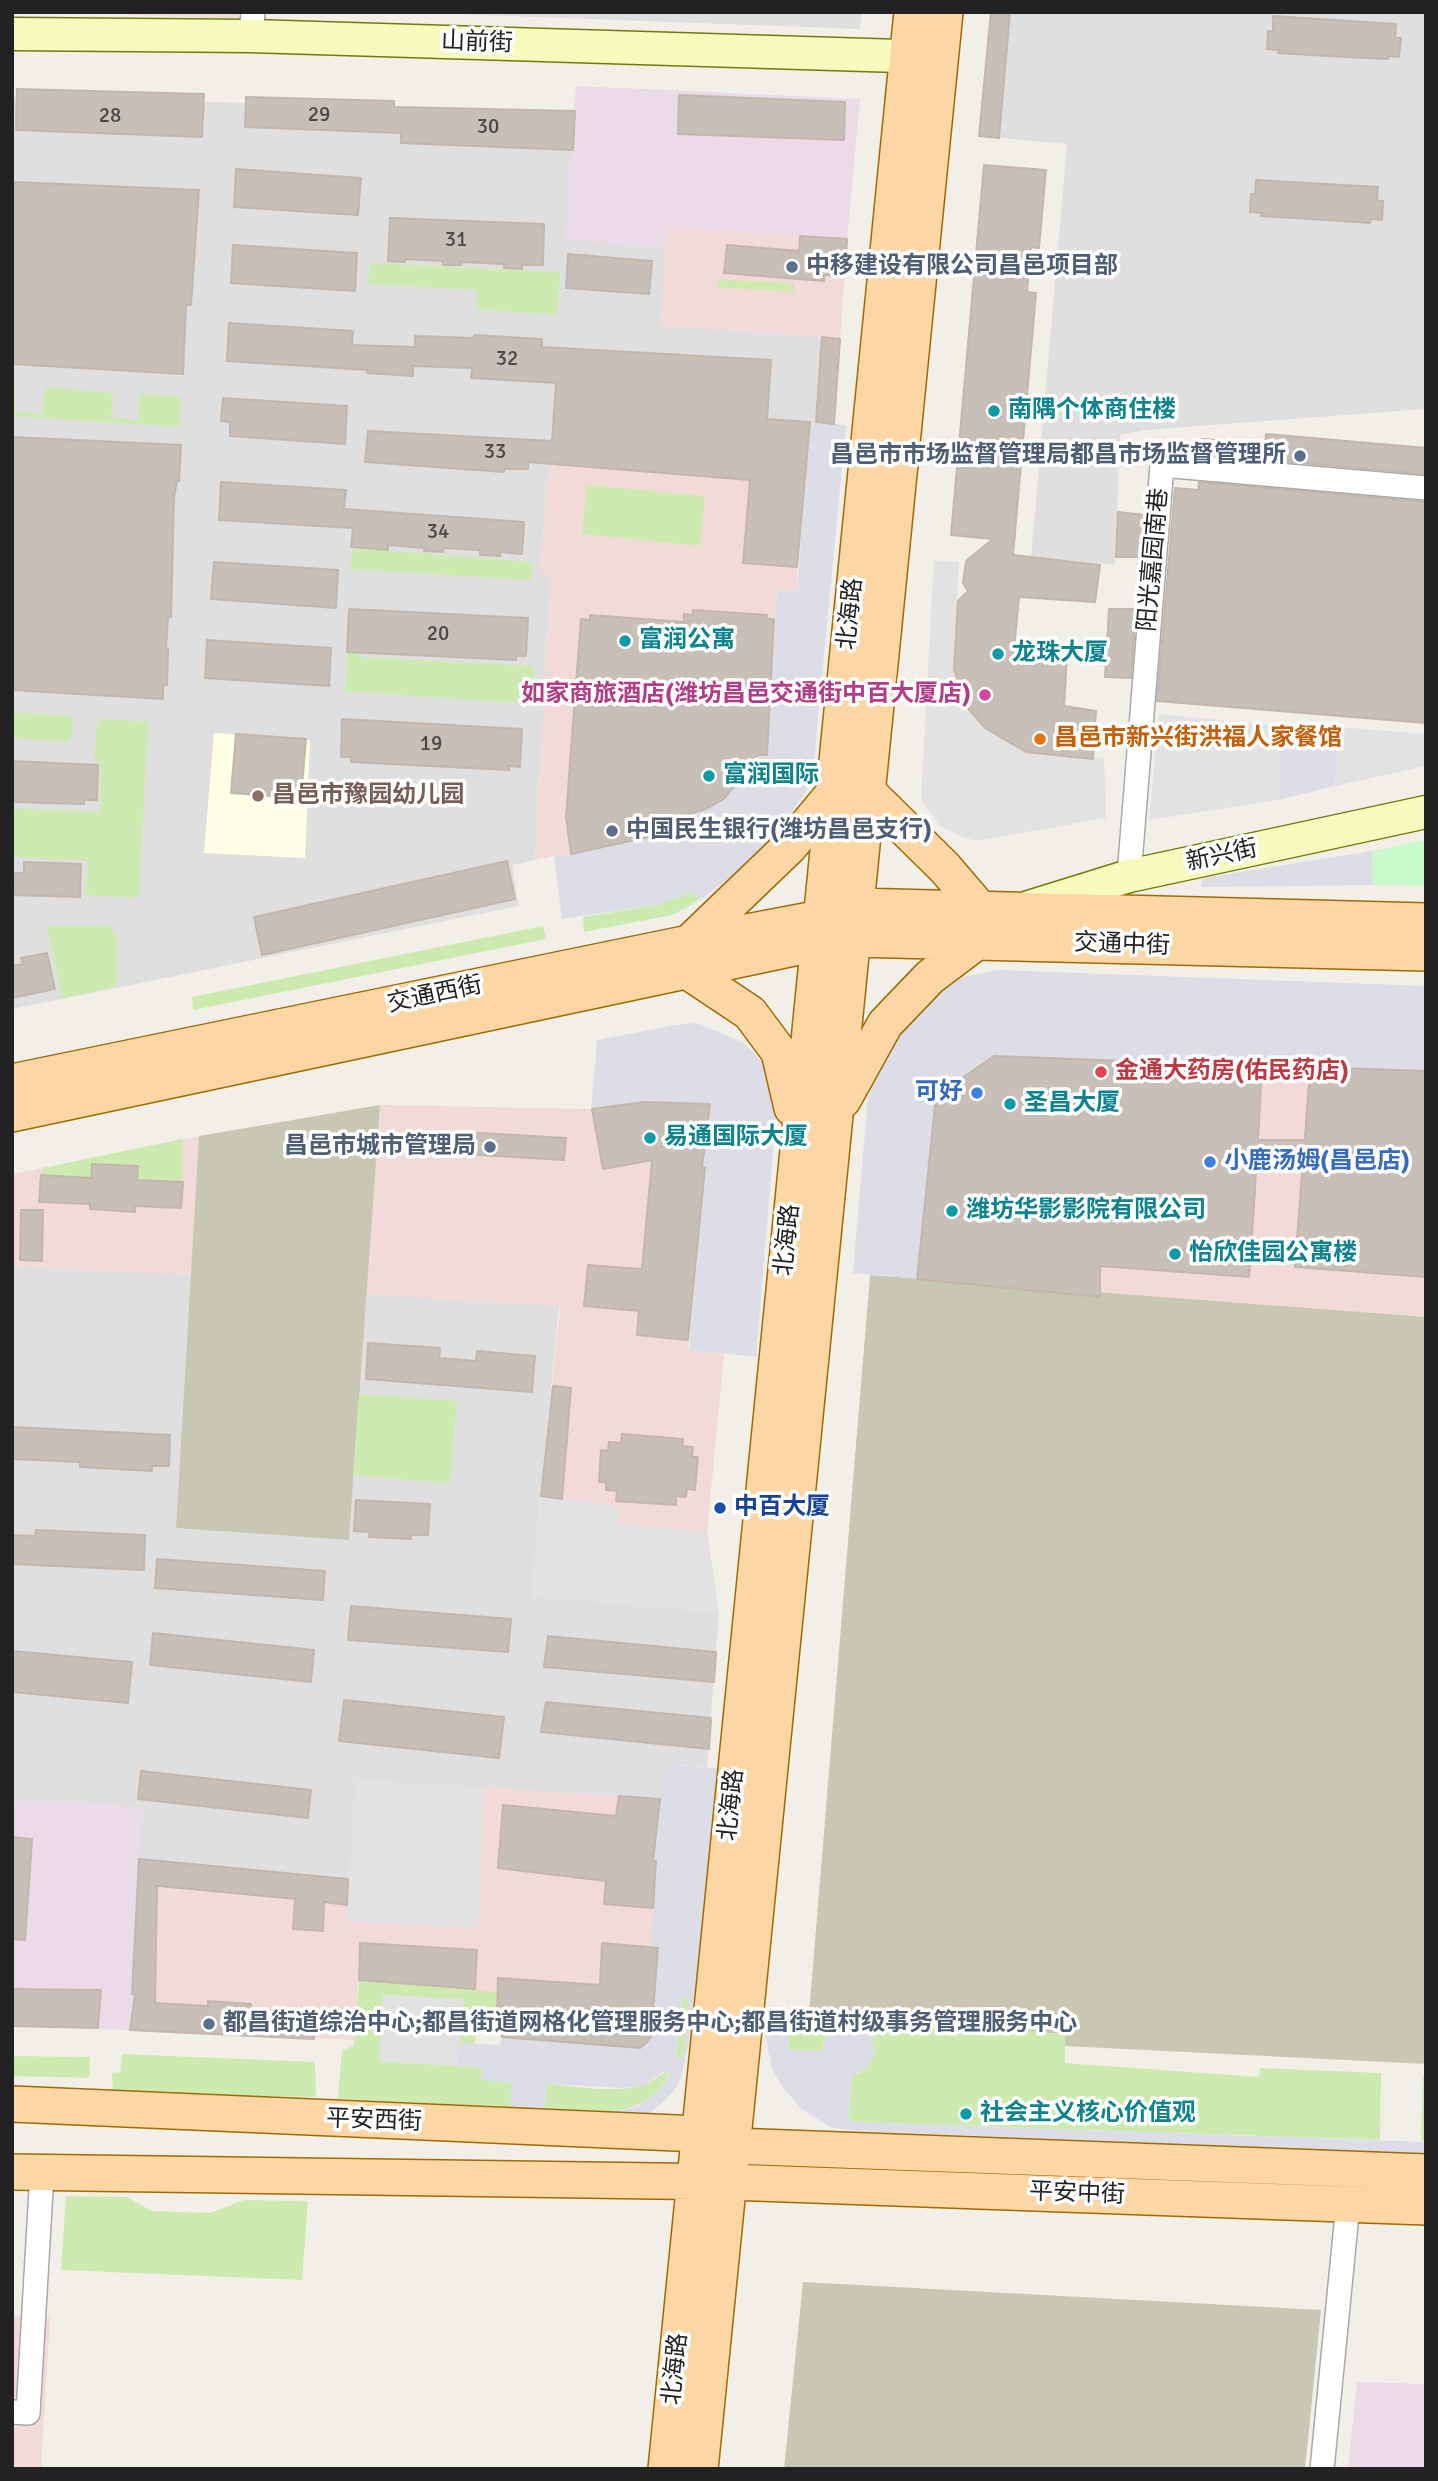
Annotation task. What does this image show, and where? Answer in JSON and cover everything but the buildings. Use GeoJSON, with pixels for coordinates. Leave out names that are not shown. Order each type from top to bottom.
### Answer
{"type":"FeatureCollection","features":[{"type":"Feature","properties":{"kind":"main road","name":"北海路"},"geometry":{"type":"LineString","coordinates":[[700,2469],[868,792],[924,57],[912,12]]}},
{"type":"Feature","properties":{"kind":"main road","name":"北海路"},"geometry":{"type":"LineString","coordinates":[[666,2469],[833,794],[924,57],[945,12]]}},
{"type":"Feature","properties":{"kind":"main road"},"geometry":{"type":"LineString","coordinates":[[836,1112],[885,1024],[979,925],[945,868],[868,792]]}},
{"type":"Feature","properties":{"kind":"main road"},"geometry":{"type":"LineString","coordinates":[[799,1136],[779,1052],[750,1013],[688,957],[789,847],[833,794]]}},
{"type":"Feature","properties":{"kind":"main road","name":"交通中街"},"geometry":{"type":"LineString","coordinates":[[979,925],[1020,910],[1426,921]]}},
{"type":"Feature","properties":{"kind":"main road","name":"交通中街"},"geometry":{"type":"LineString","coordinates":[[819,931],[855,922],[979,925],[1426,953]]}},
{"type":"Feature","properties":{"kind":"main road","name":"交通西街"},"geometry":{"type":"LineString","coordinates":[[12,1082],[819,931]]}},
{"type":"Feature","properties":{"kind":"main road","name":"交通西街"},"geometry":{"type":"LineString","coordinates":[[12,1114],[688,957]]}},
{"type":"Feature","properties":{"kind":"main road","name":"平安西街"},"geometry":{"type":"LineString","coordinates":[[12,2104],[699,2134],[733,2146]]}},
{"type":"Feature","properties":{"kind":"main road","name":"平安中街"},"geometry":{"type":"LineString","coordinates":[[733,2146],[1426,2172]]}},
{"type":"Feature","properties":{"kind":"main road"},"geometry":{"type":"LineString","coordinates":[[27,2172],[729,2182]]}},
{"type":"Feature","properties":{"kind":"main road","name":"平安中街"},"geometry":{"type":"LineString","coordinates":[[729,2182],[1426,2207]]}},
{"type":"Feature","properties":{"kind":"street","name":"山前街"},"geometry":{"type":"LineString","coordinates":[[12,34],[252,24],[924,57]]}},
{"type":"Feature","properties":{"kind":"street","name":"阳光嘉园南巷"},"geometry":{"type":"LineString","coordinates":[[1129,876],[1162,466],[1426,488]]}},
{"type":"Feature","properties":{"kind":"street","name":"新兴街"},"geometry":{"type":"LineString","coordinates":[[1020,910],[1129,876],[1426,812]]}},
{"type":"Feature","properties":{"kind":"street"},"geometry":{"type":"LineString","coordinates":[[12,2412],[28,2413],[27,2172]]}},
{"type":"Feature","properties":{"kind":"street"},"geometry":{"type":"LineString","coordinates":[[1322,2469],[1348,2204]]}},
{"type":"Feature","properties":{"kind":"shaded area"},"geometry":{"type":"Polygon","coordinates":[[[60,12],[243,12],[242,19],[60,12]]]}},
{"type":"Feature","properties":{"kind":"shaded area"},"geometry":{"type":"Polygon","coordinates":[[[400,12],[862,12],[860,29],[400,12]]]}},
{"type":"Feature","properties":{"kind":"shaded area"},"geometry":{"type":"Polygon","coordinates":[[[991,12],[1426,12],[1426,409],[1145,430],[1120,435],[1115,565],[1031,557],[1067,144],[979,136],[991,12]]]}},
{"type":"Feature","properties":{"kind":"shaded area"},"geometry":{"type":"Polygon","coordinates":[[[576,86],[860,99],[847,239],[668,227],[666,247],[566,239],[576,86]]]}},
{"type":"Feature","properties":{"kind":"shaded area"},"geometry":{"type":"Polygon","coordinates":[[[12,97],[575,111],[566,239],[666,247],[660,325],[840,339],[834,424],[554,404],[540,572],[551,575],[535,860],[512,865],[519,906],[12,1009],[12,97]]]}},
{"type":"Feature","properties":{"kind":"shaded area"},"geometry":{"type":"Polygon","coordinates":[[[667,227],[847,239],[840,339],[660,325],[667,227]]]}},
{"type":"Feature","properties":{"kind":"shaded area"},"geometry":{"type":"Polygon","coordinates":[[[554,404],[810,422],[797,592],[777,590],[767,755],[724,799],[672,832],[535,860],[551,575],[540,573],[554,404]]]}},
{"type":"Feature","properties":{"kind":"shaded area"},"geometry":{"type":"Polygon","coordinates":[[[810,422],[846,425],[812,782],[763,854],[700,900],[692,892],[657,905],[562,919],[554,856],[672,832],[670,820],[706,809],[724,799],[758,755],[767,755],[777,590],[797,591],[810,422]]]}},
{"type":"Feature","properties":{"kind":"shaded area"},"geometry":{"type":"Polygon","coordinates":[[[934,561],[959,562],[954,669],[966,706],[985,728],[1026,752],[1104,758],[1106,818],[976,841],[939,825],[921,799],[934,561]]]}},
{"type":"Feature","properties":{"kind":"shaded area"},"geometry":{"type":"Polygon","coordinates":[[[1159,714],[1281,726],[1278,800],[1149,820],[1159,714]]]}},
{"type":"Feature","properties":{"kind":"shaded area"},"geometry":{"type":"Polygon","coordinates":[[[1281,726],[1338,727],[1335,786],[1278,800],[1281,726]]]}},
{"type":"Feature","properties":{"kind":"shaded area"},"geometry":{"type":"Polygon","coordinates":[[[1338,727],[1426,734],[1426,766],[1335,786],[1338,727]]]}},
{"type":"Feature","properties":{"kind":"shaded area","name":"昌邑市豫园幼儿园"},"geometry":{"type":"Polygon","coordinates":[[[214,733],[310,740],[305,858],[204,853],[214,733]]]}},
{"type":"Feature","properties":{"kind":"shaded area"},"geometry":{"type":"Polygon","coordinates":[[[1372,851],[1373,885],[1201,887],[1203,878],[1372,851]]]}},
{"type":"Feature","properties":{"kind":"shaded area"},"geometry":{"type":"Polygon","coordinates":[[[998,970],[1426,986],[1426,1071],[994,1056],[936,1096],[918,1279],[853,1273],[868,1097],[890,1050],[924,1002],[957,978],[998,970]]]}},
{"type":"Feature","properties":{"kind":"shaded area"},"geometry":{"type":"Polygon","coordinates":[[[697,1023],[742,1042],[767,1066],[777,1104],[756,1357],[689,1350],[705,1168],[702,1167],[710,1104],[644,1102],[591,1109],[597,1040],[697,1023]]]}},
{"type":"Feature","properties":{"kind":"shaded area"},"geometry":{"type":"Polygon","coordinates":[[[994,1056],[1426,1071],[1426,1323],[1272,1317],[918,1273],[936,1096],[994,1056]]]}},
{"type":"Feature","properties":{"kind":"shaded area"},"geometry":{"type":"Polygon","coordinates":[[[644,1102],[710,1104],[702,1167],[705,1168],[688,1340],[689,1350],[724,1354],[707,1532],[719,1613],[531,1596],[560,1306],[365,1294],[380,1105],[591,1109],[644,1102]]]}},
{"type":"Feature","properties":{"kind":"shaded area"},"geometry":{"type":"Polygon","coordinates":[[[380,1105],[349,1540],[176,1528],[199,1136],[380,1105]]]}},
{"type":"Feature","properties":{"kind":"shaded area"},"geometry":{"type":"Polygon","coordinates":[[[199,1136],[192,1275],[12,1266],[14,1174],[199,1136]]]}},
{"type":"Feature","properties":{"kind":"shaded area"},"geometry":{"type":"Polygon","coordinates":[[[12,1266],[192,1275],[177,1528],[349,1539],[365,1294],[559,1306],[531,1596],[719,1613],[707,1767],[664,1764],[660,1799],[484,1787],[346,1905],[137,1883],[142,1807],[12,1800],[12,1266]]]}},
{"type":"Feature","properties":{"kind":"shaded area"},"geometry":{"type":"Polygon","coordinates":[[[870,1275],[1426,1317],[1426,2064],[1065,2046],[1064,2034],[809,2014],[870,1275]]]}},
{"type":"Feature","properties":{"kind":"shaded area"},"geometry":{"type":"Polygon","coordinates":[[[541,1496],[619,1507],[619,1524],[707,1532],[719,1613],[531,1596],[541,1496]]]}},
{"type":"Feature","properties":{"kind":"shaded area"},"geometry":{"type":"Polygon","coordinates":[[[664,1764],[722,1769],[690,2034],[682,2075],[676,2088],[650,2113],[636,2120],[592,2114],[592,2111],[637,2107],[659,2090],[669,2076],[669,2071],[661,2073],[643,2086],[623,2088],[546,2084],[544,2128],[511,2111],[511,2083],[481,2080],[482,2068],[458,2066],[460,2043],[500,2045],[502,2037],[640,2048],[651,2037],[658,1948],[651,1947],[656,1862],[652,1861],[664,1764]],[[688,1998],[682,1999],[676,2058],[683,2058],[688,1998]]]}},
{"type":"Feature","properties":{"kind":"shaded area"},"geometry":{"type":"Polygon","coordinates":[[[355,1779],[484,1787],[478,1928],[346,1921],[355,1779]]]}},
{"type":"Feature","properties":{"kind":"shaded area"},"geometry":{"type":"Polygon","coordinates":[[[484,1787],[660,1799],[652,1861],[656,1861],[651,1947],[658,1948],[651,2037],[640,2048],[502,2037],[502,2020],[358,1978],[355,2040],[130,2030],[138,1886],[347,1905],[346,1921],[478,1927],[484,1787]]]}},
{"type":"Feature","properties":{"kind":"shaded area"},"geometry":{"type":"Polygon","coordinates":[[[12,1800],[142,1807],[130,2030],[12,2026],[12,1800]]]}},
{"type":"Feature","properties":{"kind":"shaded area"},"geometry":{"type":"Polygon","coordinates":[[[383,1995],[464,1999],[458,2066],[379,2062],[383,1995]]]}},
{"type":"Feature","properties":{"kind":"shaded area"},"geometry":{"type":"Polygon","coordinates":[[[849,2024],[858,2025],[871,2036],[875,2053],[867,2068],[852,2076],[848,2117],[853,2122],[1426,2142],[1426,2154],[859,2131],[830,2127],[802,2109],[784,2089],[772,2069],[765,2033],[789,2034],[788,2050],[822,2051],[826,2036],[832,2029],[849,2024]]]}},
{"type":"Feature","properties":{"kind":"shaded area"},"geometry":{"type":"Polygon","coordinates":[[[803,2282],[1321,2310],[1305,2469],[784,2469],[803,2282]]]}},
{"type":"Feature","properties":{"kind":"shaded area"},"geometry":{"type":"Polygon","coordinates":[[[12,2316],[50,2318],[41,2469],[12,2469],[12,2316]]]}},
{"type":"Feature","properties":{"kind":"shaded area"},"geometry":{"type":"Polygon","coordinates":[[[1357,2382],[1426,2384],[1426,2469],[1348,2469],[1357,2382]]]}},
{"type":"Feature","properties":{"kind":"green space"},"geometry":{"type":"Polygon","coordinates":[[[370,263],[560,272],[557,315],[477,309],[477,290],[368,284],[370,263]]]}},
{"type":"Feature","properties":{"kind":"green space"},"geometry":{"type":"Polygon","coordinates":[[[718,279],[794,284],[794,292],[717,287],[718,279]]]}},
{"type":"Feature","properties":{"kind":"green space"},"geometry":{"type":"Polygon","coordinates":[[[12,386],[16,387],[15,412],[42,414],[45,387],[113,393],[111,418],[138,420],[140,394],[181,397],[179,427],[12,416],[12,386]]]}},
{"type":"Feature","properties":{"kind":"green space"},"geometry":{"type":"Polygon","coordinates":[[[587,485],[705,496],[700,546],[582,534],[587,485]]]}},
{"type":"Feature","properties":{"kind":"green space"},"geometry":{"type":"Polygon","coordinates":[[[353,548],[531,562],[531,580],[350,569],[353,548]]]}},
{"type":"Feature","properties":{"kind":"green space"},"geometry":{"type":"Polygon","coordinates":[[[348,651],[359,652],[360,657],[534,666],[533,704],[345,691],[348,651]]]}},
{"type":"Feature","properties":{"kind":"green space"},"geometry":{"type":"Polygon","coordinates":[[[12,712],[69,716],[73,722],[71,736],[67,742],[12,738],[12,712]]]}},
{"type":"Feature","properties":{"kind":"green space"},"geometry":{"type":"Polygon","coordinates":[[[101,719],[148,722],[139,895],[135,898],[85,895],[88,861],[12,857],[12,808],[100,812],[101,761],[94,761],[97,724],[101,719]]]}},
{"type":"Feature","properties":{"kind":"green space"},"geometry":{"type":"Polygon","coordinates":[[[1426,840],[1426,886],[1373,885],[1372,851],[1426,840]]]}},
{"type":"Feature","properties":{"kind":"green space"},"geometry":{"type":"Polygon","coordinates":[[[692,892],[700,900],[672,915],[584,932],[583,917],[657,905],[692,892]]]}},
{"type":"Feature","properties":{"kind":"green space"},"geometry":{"type":"Polygon","coordinates":[[[47,926],[110,926],[117,939],[117,986],[62,999],[47,926]]]}},
{"type":"Feature","properties":{"kind":"green space"},"geometry":{"type":"Polygon","coordinates":[[[543,926],[546,939],[193,1010],[192,997],[543,926]]]}},
{"type":"Feature","properties":{"kind":"green space"},"geometry":{"type":"Polygon","coordinates":[[[182,1139],[183,1182],[137,1180],[137,1166],[92,1164],[91,1178],[41,1175],[43,1168],[182,1139]]]}},
{"type":"Feature","properties":{"kind":"green space"},"geometry":{"type":"Polygon","coordinates":[[[359,1394],[457,1401],[450,1483],[353,1475],[359,1394]]]}},
{"type":"Feature","properties":{"kind":"green space"},"geometry":{"type":"Polygon","coordinates":[[[359,1980],[498,1992],[497,2020],[503,2020],[502,2031],[476,2030],[475,2044],[460,2043],[463,1999],[383,1995],[482,2068],[511,2082],[511,2107],[338,2099],[342,2050],[354,2046],[359,1980]]]}},
{"type":"Feature","properties":{"kind":"green space"},"geometry":{"type":"Polygon","coordinates":[[[689,1998],[683,2058],[676,2058],[682,1999],[689,1998]]]}},
{"type":"Feature","properties":{"kind":"green space"},"geometry":{"type":"Polygon","coordinates":[[[791,2013],[838,2016],[836,2027],[826,2038],[822,2051],[788,2050],[791,2013]]]}},
{"type":"Feature","properties":{"kind":"green space"},"geometry":{"type":"Polygon","coordinates":[[[858,2017],[1065,2034],[1065,2063],[1259,2077],[1260,2068],[1381,2073],[1380,2140],[853,2122],[848,2117],[852,2075],[860,2073],[865,2029],[857,2025],[858,2017]]]}},
{"type":"Feature","properties":{"kind":"green space"},"geometry":{"type":"Polygon","coordinates":[[[122,2054],[315,2062],[316,2097],[113,2093],[112,2073],[120,2072],[122,2054]]]}},
{"type":"Feature","properties":{"kind":"green space"},"geometry":{"type":"Polygon","coordinates":[[[12,2056],[90,2057],[89,2078],[12,2076],[12,2056]]]}},
{"type":"Feature","properties":{"kind":"green space"},"geometry":{"type":"Polygon","coordinates":[[[669,2071],[659,2089],[635,2106],[606,2112],[545,2109],[546,2084],[605,2089],[629,2088],[644,2085],[669,2071]]]}},
{"type":"Feature","properties":{"kind":"green space"},"geometry":{"type":"Polygon","coordinates":[[[1423,2075],[1426,2075],[1426,2142],[1421,2141],[1423,2075]]]}},
{"type":"Feature","properties":{"kind":"green space"},"geometry":{"type":"Polygon","coordinates":[[[66,2196],[127,2197],[152,2211],[210,2213],[244,2200],[308,2201],[302,2280],[61,2270],[66,2196]]]}},
{"type":"Feature","properties":{"kind":"place","name":"中移建设有限公司昌邑项目部"},"geometry":{"type":"Point","coordinates":[792,267]}},
{"type":"Feature","properties":{"kind":"place","name":"南隅个体商住楼"},"geometry":{"type":"Point","coordinates":[994,411]}},
{"type":"Feature","properties":{"kind":"place","name":"昌邑市市场监督管理局都昌市场监督管理所"},"geometry":{"type":"Point","coordinates":[1300,456]}},
{"type":"Feature","properties":{"kind":"place","name":"富润公寓"},"geometry":{"type":"Point","coordinates":[625,641]}},
{"type":"Feature","properties":{"kind":"place","name":"龙珠大厦"},"geometry":{"type":"Point","coordinates":[998,654]}},
{"type":"Feature","properties":{"kind":"place","name":"如家商旅酒店(潍坊昌邑交通街中百大厦店)"},"geometry":{"type":"Point","coordinates":[985,695]}},
{"type":"Feature","properties":{"kind":"place","name":"昌邑市新兴街洪福人家餐馆"},"geometry":{"type":"Point","coordinates":[1040,739]}},
{"type":"Feature","properties":{"kind":"place","name":"富润国际"},"geometry":{"type":"Point","coordinates":[709,776]}},
{"type":"Feature","properties":{"kind":"place","name":"昌邑市豫园幼儿园"},"geometry":{"type":"Point","coordinates":[258,796]}},
{"type":"Feature","properties":{"kind":"place","name":"中国民生银行(潍坊昌邑支行)"},"geometry":{"type":"Point","coordinates":[612,831]}},
{"type":"Feature","properties":{"kind":"place","name":"金通大药房(佑民药店)"},"geometry":{"type":"Point","coordinates":[1101,1072]}},
{"type":"Feature","properties":{"kind":"place","name":"可好"},"geometry":{"type":"Point","coordinates":[977,1093]}},
{"type":"Feature","properties":{"kind":"place","name":"圣昌大厦"},"geometry":{"type":"Point","coordinates":[1010,1104]}},
{"type":"Feature","properties":{"kind":"place","name":"易通国际大厦"},"geometry":{"type":"Point","coordinates":[650,1138]}},
{"type":"Feature","properties":{"kind":"place","name":"昌邑市城市管理局"},"geometry":{"type":"Point","coordinates":[490,1147]}},
{"type":"Feature","properties":{"kind":"place","name":"小鹿汤姆(昌邑店)"},"geometry":{"type":"Point","coordinates":[1210,1162]}},
{"type":"Feature","properties":{"kind":"place","name":"潍坊华影影院有限公司"},"geometry":{"type":"Point","coordinates":[952,1211]}},
{"type":"Feature","properties":{"kind":"place","name":"怡欣佳园公寓楼"},"geometry":{"type":"Point","coordinates":[1175,1254]}},
{"type":"Feature","properties":{"kind":"place","name":"中百大厦"},"geometry":{"type":"Point","coordinates":[720,1508]}},
{"type":"Feature","properties":{"kind":"place","name":"都昌街道综治中心;都昌街道网格化管理服务中心;都昌街道村级事务管理服务中心"},"geometry":{"type":"Point","coordinates":[209,2024]}},
{"type":"Feature","properties":{"kind":"place","name":"社会主义核心价值观"},"geometry":{"type":"Point","coordinates":[966,2114]}}]}
